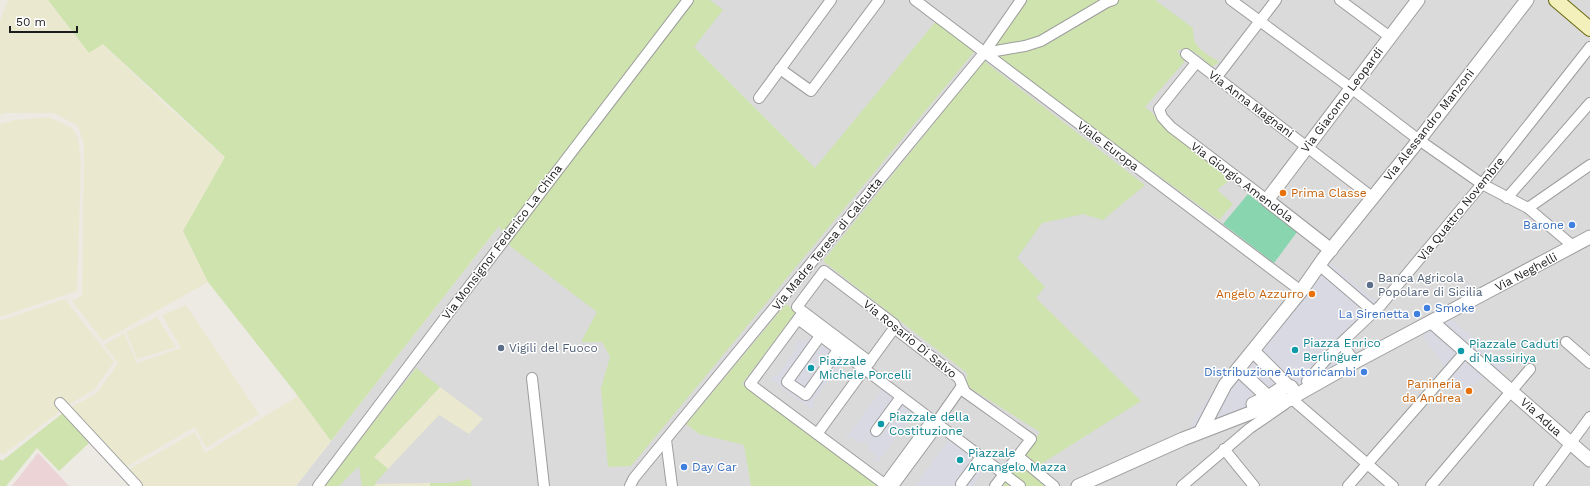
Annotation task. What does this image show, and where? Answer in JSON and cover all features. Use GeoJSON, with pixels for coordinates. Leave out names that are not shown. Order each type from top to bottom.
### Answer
{"type":"FeatureCollection","features":[{"type":"Feature","properties":{"kind":"main road"},"geometry":{"type":"LineString","coordinates":[[1556,0],[1590,30]]}},
{"type":"Feature","properties":{"kind":"street","name":"Via Monsignor Federico La China"},"geometry":{"type":"LineString","coordinates":[[318,486],[688,0]]}},
{"type":"Feature","properties":{"kind":"street"},"geometry":{"type":"LineString","coordinates":[[759,98],[831,0]]}},
{"type":"Feature","properties":{"kind":"street"},"geometry":{"type":"LineString","coordinates":[[780,69],[811,91],[879,0]]}},
{"type":"Feature","properties":{"kind":"street","name":"Viale Europa"},"geometry":{"type":"LineString","coordinates":[[915,0],[1301,291]]}},
{"type":"Feature","properties":{"kind":"street","name":"Via Madre Teresa di Calcutta"},"geometry":{"type":"LineString","coordinates":[[630,486],[634,478],[984,53],[1021,0]]}},
{"type":"Feature","properties":{"kind":"street"},"geometry":{"type":"LineString","coordinates":[[984,53],[1025,46],[1041,41],[1101,5],[1113,0]]}},
{"type":"Feature","properties":{"kind":"street"},"geometry":{"type":"LineString","coordinates":[[1231,0],[1419,140],[1482,184],[1528,208],[1573,246]]}},
{"type":"Feature","properties":{"kind":"street"},"geometry":{"type":"LineString","coordinates":[[1216,78],[1276,0]]}},
{"type":"Feature","properties":{"kind":"street"},"geometry":{"type":"LineString","coordinates":[[1340,0],[1390,37]]}},
{"type":"Feature","properties":{"kind":"street","name":"Via Giacomo Leopardi"},"geometry":{"type":"LineString","coordinates":[[1267,200],[1418,0]]}},
{"type":"Feature","properties":{"kind":"street","name":"Via Alessandro Manzoni"},"geometry":{"type":"LineString","coordinates":[[1202,429],[1225,385],[1301,291],[1319,265],[1419,140],[1527,0]]}},
{"type":"Feature","properties":{"kind":"street","name":"Via Quattro Novembre"},"geometry":{"type":"LineString","coordinates":[[1307,380],[1341,343],[1374,312],[1482,184],[1590,47]]}},
{"type":"Feature","properties":{"kind":"street","name":"Via Anna Magnani"},"geometry":{"type":"LineString","coordinates":[[1186,54],[1372,197]]}},
{"type":"Feature","properties":{"kind":"street","name":"Via Giorgio Amendola"},"geometry":{"type":"LineString","coordinates":[[1196,63],[1159,109],[1162,118],[1171,127],[1331,250]]}},
{"type":"Feature","properties":{"kind":"street"},"geometry":{"type":"LineString","coordinates":[[1507,198],[1590,103]]}},
{"type":"Feature","properties":{"kind":"street"},"geometry":{"type":"LineString","coordinates":[[1528,208],[1590,165]]}},
{"type":"Feature","properties":{"kind":"street","name":"Via Neghelli"},"geometry":{"type":"LineString","coordinates":[[1355,362],[1590,237]]}},
{"type":"Feature","properties":{"kind":"street"},"geometry":{"type":"LineString","coordinates":[[1319,265],[1374,312]]}},
{"type":"Feature","properties":{"kind":"street","name":"Via Rosario Di Salvo"},"geometry":{"type":"LineString","coordinates":[[800,316],[797,308],[824,272],[894,324],[898,332],[959,378],[965,392],[1031,439],[1018,456]]}},
{"type":"Feature","properties":{"kind":"street"},"geometry":{"type":"LineString","coordinates":[[962,386],[935,423],[888,485],[750,384],[800,316],[823,332],[868,368],[901,397],[935,423],[1020,486]]}},
{"type":"Feature","properties":{"kind":"street","name":"Via Adua"},"geometry":{"type":"LineString","coordinates":[[1432,322],[1590,460]]}},
{"type":"Feature","properties":{"kind":"street"},"geometry":{"type":"LineString","coordinates":[[820,436],[896,327]]}},
{"type":"Feature","properties":{"kind":"street"},"geometry":{"type":"LineString","coordinates":[[823,332],[788,382],[806,395],[838,350]]}},
{"type":"Feature","properties":{"kind":"street"},"geometry":{"type":"LineString","coordinates":[[823,332],[838,350],[868,368]]}},
{"type":"Feature","properties":{"kind":"street"},"geometry":{"type":"LineString","coordinates":[[1566,342],[1590,363]]}},
{"type":"Feature","properties":{"kind":"street"},"geometry":{"type":"LineString","coordinates":[[1341,343],[1355,362]]}},
{"type":"Feature","properties":{"kind":"street"},"geometry":{"type":"LineString","coordinates":[[1253,351],[1285,395]]}},
{"type":"Feature","properties":{"kind":"street"},"geometry":{"type":"LineString","coordinates":[[1348,486],[1466,351]]}},
{"type":"Feature","properties":{"kind":"street"},"geometry":{"type":"LineString","coordinates":[[1182,486],[1285,395],[1307,380],[1355,362]]}},
{"type":"Feature","properties":{"kind":"street"},"geometry":{"type":"LineString","coordinates":[[1078,486],[1183,439],[1230,421],[1355,362]]}},
{"type":"Feature","properties":{"kind":"street"},"geometry":{"type":"LineString","coordinates":[[1238,368],[1285,395],[1393,486]]}},
{"type":"Feature","properties":{"kind":"street"},"geometry":{"type":"LineString","coordinates":[[1431,486],[1530,369]]}},
{"type":"Feature","properties":{"kind":"street"},"geometry":{"type":"LineString","coordinates":[[532,378],[544,486]]}},
{"type":"Feature","properties":{"kind":"street"},"geometry":{"type":"LineString","coordinates":[[1183,439],[1202,429],[1285,395]]}},
{"type":"Feature","properties":{"kind":"street"},"geometry":{"type":"LineString","coordinates":[[876,431],[901,397]]}},
{"type":"Feature","properties":{"kind":"street"},"geometry":{"type":"LineString","coordinates":[[60,403],[137,486]]}},
{"type":"Feature","properties":{"kind":"street"},"geometry":{"type":"LineString","coordinates":[[1539,486],[1590,417]]}},
{"type":"Feature","properties":{"kind":"street"},"geometry":{"type":"LineString","coordinates":[[1230,421],[1238,438]]}},
{"type":"Feature","properties":{"kind":"street"},"geometry":{"type":"LineString","coordinates":[[666,440],[672,486]]}},
{"type":"Feature","properties":{"kind":"street"},"geometry":{"type":"LineString","coordinates":[[1224,449],[1252,485]]}},
{"type":"Feature","properties":{"kind":"street"},"geometry":{"type":"LineString","coordinates":[[995,486],[1018,456],[1054,486]]}},
{"type":"Feature","properties":{"kind":"street"},"geometry":{"type":"LineString","coordinates":[[961,484],[981,457]]}},
{"type":"Feature","properties":{"kind":"shaded area"},"geometry":{"type":"Polygon","coordinates":[[[656,0],[1590,0],[1590,486],[296,486],[499,226],[637,24],[656,0]]]}},
{"type":"Feature","properties":{"kind":"shaded area","name":"Piazza Enrico Berlinguer"},"geometry":{"type":"Polygon","coordinates":[[[1320,254],[1381,305],[1342,343],[1355,362],[1294,397],[1183,439],[1222,376],[1320,254]]]}},
{"type":"Feature","properties":{"kind":"shaded area","name":"Piazzale Caduti di Nassiriya"},"geometry":{"type":"Polygon","coordinates":[[[1447,314],[1509,368],[1480,380],[1462,391],[1418,329],[1447,314]]]}},
{"type":"Feature","properties":{"kind":"shaded area","name":"Piazzale Michele Porcelli"},"geometry":{"type":"Polygon","coordinates":[[[814,332],[844,354],[836,365],[843,371],[841,374],[838,373],[837,375],[834,373],[812,402],[815,404],[811,409],[770,379],[774,374],[777,376],[798,347],[796,345],[800,339],[805,343],[814,332]]]}},
{"type":"Feature","properties":{"kind":"shaded area","name":"Piazzale della Costituzione"},"geometry":{"type":"Polygon","coordinates":[[[885,385],[917,409],[878,462],[874,460],[877,455],[869,450],[868,441],[860,443],[851,437],[848,441],[846,438],[885,385]]]}},
{"type":"Feature","properties":{"kind":"shaded area","name":"Piazzale Arcangelo Mazza"},"geometry":{"type":"Polygon","coordinates":[[[952,435],[989,463],[972,486],[915,486],[952,435]]]}},
{"type":"Feature","properties":{"kind":"shaded area"},"geometry":{"type":"Polygon","coordinates":[[[38,453],[69,486],[12,486],[38,453]]]}},
{"type":"Feature","properties":{"kind":"green space"},"geometry":{"type":"Polygon","coordinates":[[[8,0],[48,0],[89,53],[103,44],[167,106],[225,157],[194,215],[183,231],[208,282],[103,341],[72,301],[82,296],[84,145],[78,126],[54,113],[4,113],[0,115],[0,21],[8,0]]]}},
{"type":"Feature","properties":{"kind":"green space"},"geometry":{"type":"Polygon","coordinates":[[[48,0],[710,0],[723,10],[694,47],[815,168],[936,21],[974,52],[631,466],[608,467],[601,388],[610,357],[602,342],[581,342],[597,312],[510,246],[499,226],[331,441],[298,396],[208,282],[183,231],[225,157],[103,44],[89,53],[48,0]]]}},
{"type":"Feature","properties":{"kind":"green space"},"geometry":{"type":"Polygon","coordinates":[[[1026,0],[1155,0],[1193,28],[1193,35],[1200,49],[1219,62],[1212,67],[1191,50],[1182,49],[1177,51],[1185,61],[1145,107],[1230,180],[1217,190],[1233,204],[1219,220],[996,56],[994,47],[1026,0]]]}},
{"type":"Feature","properties":{"kind":"green space"},"geometry":{"type":"Polygon","coordinates":[[[984,61],[1145,185],[1103,220],[1083,214],[1042,223],[1017,258],[1045,287],[1036,298],[1141,401],[1038,466],[1025,454],[1040,432],[967,386],[967,373],[823,261],[984,61]]]}},
{"type":"Feature","properties":{"kind":"green space"},"geometry":{"type":"Polygon","coordinates":[[[49,117],[72,128],[78,138],[81,164],[77,291],[0,317],[0,124],[14,120],[49,117]]]}},
{"type":"Feature","properties":{"kind":"green space"},"geometry":{"type":"Polygon","coordinates":[[[1248,194],[1297,232],[1274,263],[1223,224],[1248,194]]]}},
{"type":"Feature","properties":{"kind":"green space"},"geometry":{"type":"Polygon","coordinates":[[[65,299],[114,362],[94,390],[68,405],[3,455],[0,452],[0,321],[65,299]]]}},
{"type":"Feature","properties":{"kind":"green space"},"geometry":{"type":"Polygon","coordinates":[[[786,304],[796,312],[742,384],[881,486],[751,486],[744,445],[699,434],[686,424],[786,304]]]}},
{"type":"Feature","properties":{"kind":"green space"},"geometry":{"type":"Polygon","coordinates":[[[186,305],[259,414],[206,448],[195,427],[126,467],[70,408],[97,393],[118,363],[104,345],[124,333],[137,363],[181,348],[162,315],[186,305]]]}},
{"type":"Feature","properties":{"kind":"green space"},"geometry":{"type":"Polygon","coordinates":[[[157,317],[176,347],[137,359],[126,332],[157,317]]]}},
{"type":"Feature","properties":{"kind":"green space"},"geometry":{"type":"Polygon","coordinates":[[[416,368],[440,387],[374,457],[388,469],[375,483],[375,486],[362,486],[359,466],[339,486],[324,486],[416,368]]]}},
{"type":"Feature","properties":{"kind":"green space"},"geometry":{"type":"Polygon","coordinates":[[[440,387],[483,419],[469,434],[439,415],[388,469],[374,457],[440,387]]]}},
{"type":"Feature","properties":{"kind":"green space"},"geometry":{"type":"Polygon","coordinates":[[[298,396],[331,441],[296,486],[140,486],[128,470],[195,432],[205,453],[298,396]]]}},
{"type":"Feature","properties":{"kind":"green space"},"geometry":{"type":"Polygon","coordinates":[[[63,413],[89,443],[59,471],[37,448],[6,486],[0,486],[0,459],[2,461],[63,413]]]}},
{"type":"Feature","properties":{"kind":"green space"},"geometry":{"type":"Polygon","coordinates":[[[1018,458],[1052,486],[997,486],[1018,458]]]}},
{"type":"Feature","properties":{"kind":"green space"},"geometry":{"type":"Polygon","coordinates":[[[470,479],[472,486],[430,486],[430,483],[450,483],[470,479]]]}},
{"type":"Feature","properties":{"kind":"green space"},"geometry":{"type":"Polygon","coordinates":[[[430,483],[430,486],[375,486],[375,484],[430,483]]]}},
{"type":"Feature","properties":{"kind":"place","name":"Prima Classe"},"geometry":{"type":"Point","coordinates":[1283,193]}},
{"type":"Feature","properties":{"kind":"place","name":"Barone"},"geometry":{"type":"Point","coordinates":[1572,225]}},
{"type":"Feature","properties":{"kind":"place","name":"Banca Agricola Popolare di Sicilia"},"geometry":{"type":"Point","coordinates":[1370,285]}},
{"type":"Feature","properties":{"kind":"place","name":"Angelo Azzurro"},"geometry":{"type":"Point","coordinates":[1312,294]}},
{"type":"Feature","properties":{"kind":"place","name":"Smoke"},"geometry":{"type":"Point","coordinates":[1427,308]}},
{"type":"Feature","properties":{"kind":"place","name":"La Sirenetta"},"geometry":{"type":"Point","coordinates":[1417,314]}},
{"type":"Feature","properties":{"kind":"place","name":"Vigili del Fuoco"},"geometry":{"type":"Point","coordinates":[501,348]}},
{"type":"Feature","properties":{"kind":"place","name":"Piazza Enrico Berlinguer"},"geometry":{"type":"Point","coordinates":[1295,350]}},
{"type":"Feature","properties":{"kind":"place","name":"Piazzale Caduti di Nassiriya"},"geometry":{"type":"Point","coordinates":[1461,351]}},
{"type":"Feature","properties":{"kind":"place","name":"Piazzale Michele Porcelli"},"geometry":{"type":"Point","coordinates":[811,368]}},
{"type":"Feature","properties":{"kind":"place","name":"Distribuzione Autoricambi"},"geometry":{"type":"Point","coordinates":[1364,372]}},
{"type":"Feature","properties":{"kind":"place","name":"Panineria da Andrea"},"geometry":{"type":"Point","coordinates":[1469,391]}},
{"type":"Feature","properties":{"kind":"place","name":"Piazzale della Costituzione"},"geometry":{"type":"Point","coordinates":[881,424]}},
{"type":"Feature","properties":{"kind":"place","name":"Piazzale Arcangelo Mazza"},"geometry":{"type":"Point","coordinates":[960,460]}},
{"type":"Feature","properties":{"kind":"place","name":"Day Car"},"geometry":{"type":"Point","coordinates":[684,467]}}]}
